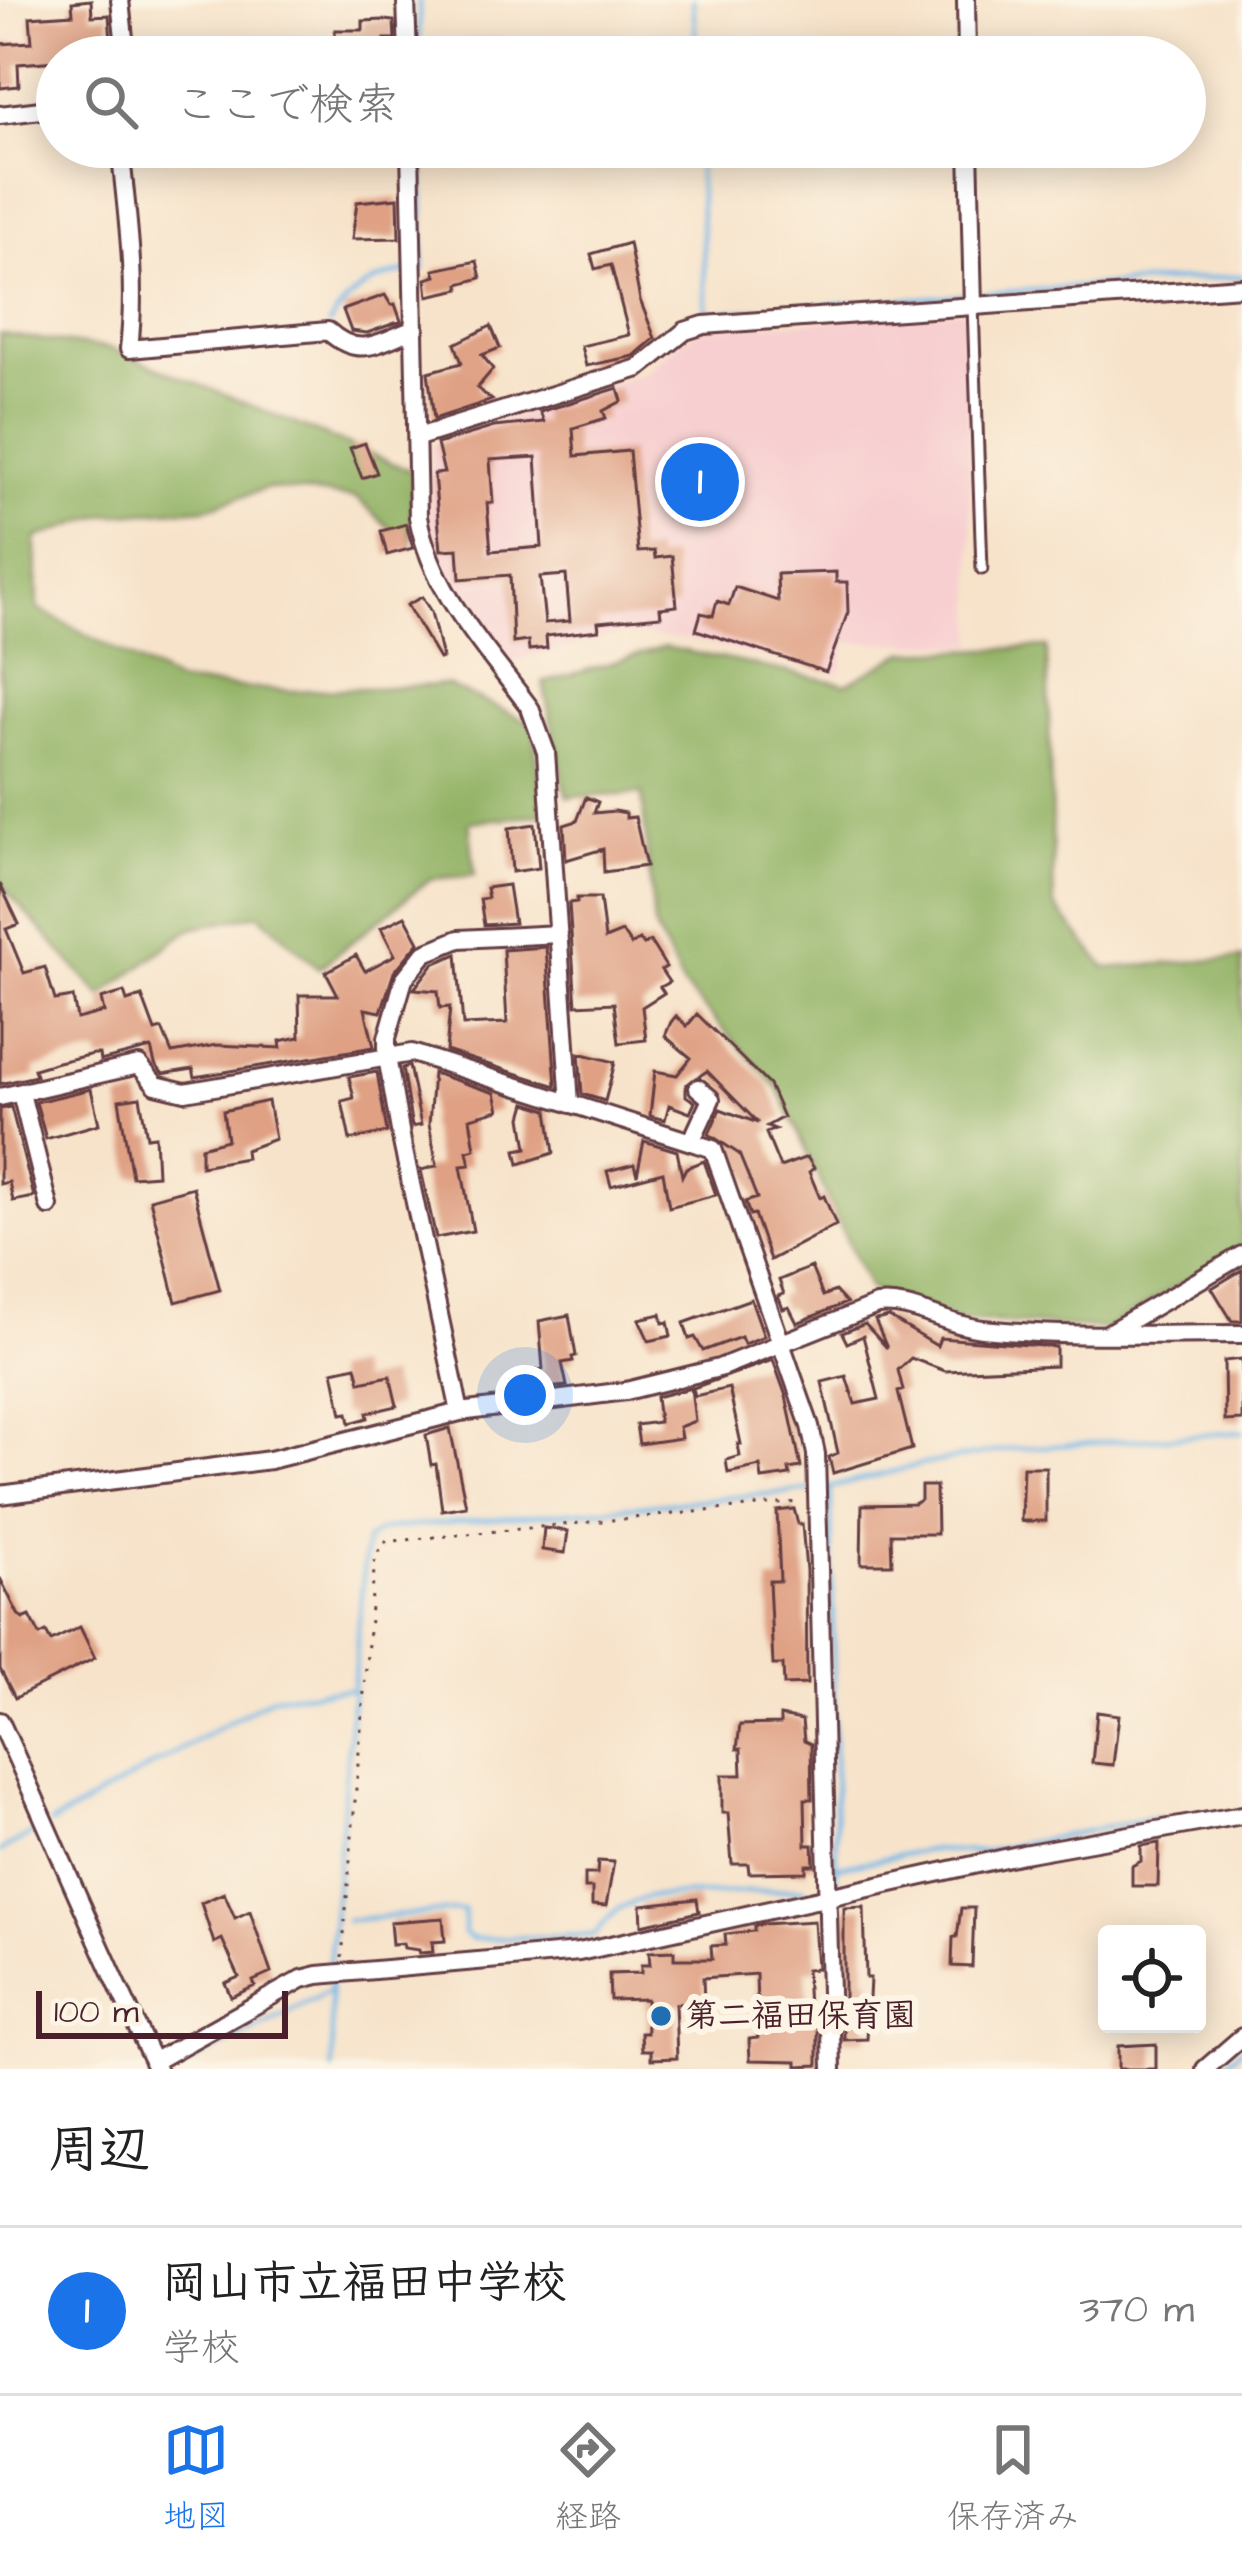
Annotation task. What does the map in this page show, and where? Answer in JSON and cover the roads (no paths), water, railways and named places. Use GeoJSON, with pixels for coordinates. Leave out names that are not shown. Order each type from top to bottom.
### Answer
{"type":"FeatureCollection","features":[{"type":"Feature","properties":{"kind":"street"},"geometry":{"type":"LineString","coordinates":[[120,0],[124,36]]}},
{"type":"Feature","properties":{"kind":"street"},"geometry":{"type":"LineString","coordinates":[[406,0],[407,36]]}},
{"type":"Feature","properties":{"kind":"street"},"geometry":{"type":"LineString","coordinates":[[966,0],[967,36]]}},
{"type":"Feature","properties":{"kind":"street"},"geometry":{"type":"LineString","coordinates":[[0,115],[36,111]]}},
{"type":"Feature","properties":{"kind":"street"},"geometry":{"type":"LineString","coordinates":[[123,168],[130,227],[133,313],[129,349],[328,331],[346,347],[360,348],[415,329]]}},
{"type":"Feature","properties":{"kind":"street"},"geometry":{"type":"LineString","coordinates":[[411,168],[418,517],[424,553],[438,584],[540,728],[546,752],[570,1104]]}},
{"type":"Feature","properties":{"kind":"street"},"geometry":{"type":"LineString","coordinates":[[970,168],[973,298]]}},
{"type":"Feature","properties":{"kind":"street"},"geometry":{"type":"LineString","coordinates":[[418,437],[639,368],[685,331],[704,325],[973,298],[1242,287]]}},
{"type":"Feature","properties":{"kind":"street"},"geometry":{"type":"LineString","coordinates":[[460,1412],[387,1058],[387,1038],[404,979],[425,953],[459,939],[559,934]]}},
{"type":"Feature","properties":{"kind":"street"},"geometry":{"type":"LineString","coordinates":[[0,1097],[139,1065],[156,1085],[185,1092],[412,1053],[712,1149],[810,1426],[818,1493],[832,2069]]}},
{"type":"Feature","properties":{"kind":"street"},"geometry":{"type":"LineString","coordinates":[[691,1142],[711,1099],[698,1088]]}},
{"type":"Feature","properties":{"kind":"street"},"geometry":{"type":"LineString","coordinates":[[21,1093],[49,1206]]}},
{"type":"Feature","properties":{"kind":"street"},"geometry":{"type":"LineString","coordinates":[[1106,1334],[1242,1255]]}},
{"type":"Feature","properties":{"kind":"street"},"geometry":{"type":"LineString","coordinates":[[0,1495],[270,1460],[460,1412],[626,1391],[719,1369],[896,1302],[938,1320],[977,1329],[1082,1337],[1242,1334]]}},
{"type":"Feature","properties":{"kind":"street"},"geometry":{"type":"LineString","coordinates":[[0,1721],[92,1935],[155,2065],[302,1979],[580,1952],[1023,1854],[1242,1815]]}},
{"type":"Feature","properties":{"kind":"street"},"geometry":{"type":"LineString","coordinates":[[1205,2069],[1242,2037]]}},
{"type":"Feature","properties":{"kind":"lane"},"geometry":{"type":"LineString","coordinates":[[973,298],[982,568]]}},
{"type":"Feature","properties":{"kind":"waterway"},"geometry":{"type":"LineString","coordinates":[[419,0],[420,36]]}},
{"type":"Feature","properties":{"kind":"waterway"},"geometry":{"type":"LineString","coordinates":[[693,0],[696,36]]}},
{"type":"Feature","properties":{"kind":"waterway"},"geometry":{"type":"LineString","coordinates":[[423,168],[423,270]]}},
{"type":"Feature","properties":{"kind":"waterway"},"geometry":{"type":"LineString","coordinates":[[698,168],[707,313]]}},
{"type":"Feature","properties":{"kind":"waterway"},"geometry":{"type":"LineString","coordinates":[[329,324],[361,289],[405,272]]}},
{"type":"Feature","properties":{"kind":"waterway"},"geometry":{"type":"LineString","coordinates":[[978,294],[1242,276]]}},
{"type":"Feature","properties":{"kind":"waterway"},"geometry":{"type":"LineString","coordinates":[[664,332],[674,323],[707,313],[967,295]]}},
{"type":"Feature","properties":{"kind":"waterway"},"geometry":{"type":"LineString","coordinates":[[821,1490],[919,1465],[1011,1449],[1242,1432]]}},
{"type":"Feature","properties":{"kind":"waterway"},"geometry":{"type":"LineString","coordinates":[[329,1967],[366,1541],[393,1528],[810,1490]]}},
{"type":"Feature","properties":{"kind":"waterway"},"geometry":{"type":"LineString","coordinates":[[831,1491],[836,1881]]}},
{"type":"Feature","properties":{"kind":"waterway"},"geometry":{"type":"LineString","coordinates":[[51,1824],[274,1696],[353,1689]]}},
{"type":"Feature","properties":{"kind":"waterway"},"geometry":{"type":"LineString","coordinates":[[836,1867],[928,1850],[982,1852],[1158,1817]]}},
{"type":"Feature","properties":{"kind":"waterway"},"geometry":{"type":"LineString","coordinates":[[0,1851],[41,1829]]}},
{"type":"Feature","properties":{"kind":"waterway"},"geometry":{"type":"LineString","coordinates":[[347,1920],[464,1910],[464,1934],[473,1939],[594,1935],[617,1909],[647,1897],[805,1889]]}},
{"type":"Feature","properties":{"kind":"waterway"},"geometry":{"type":"LineString","coordinates":[[330,1978],[333,2069]]}},
{"type":"Feature","properties":{"kind":"waterway"},"geometry":{"type":"LineString","coordinates":[[179,2069],[330,1991]]}},
{"type":"Feature","properties":{"kind":"waterway"},"geometry":{"type":"LineString","coordinates":[[1218,2069],[1242,2048]]}},
{"type":"Feature","properties":{"kind":"place","name":"岡山市立福田中学校"},"geometry":{"type":"Point","coordinates":[700,482]}},
{"type":"Feature","properties":{"kind":"place","name":"第二福田保育園"},"geometry":{"type":"Point","coordinates":[661,2016]}}]}
